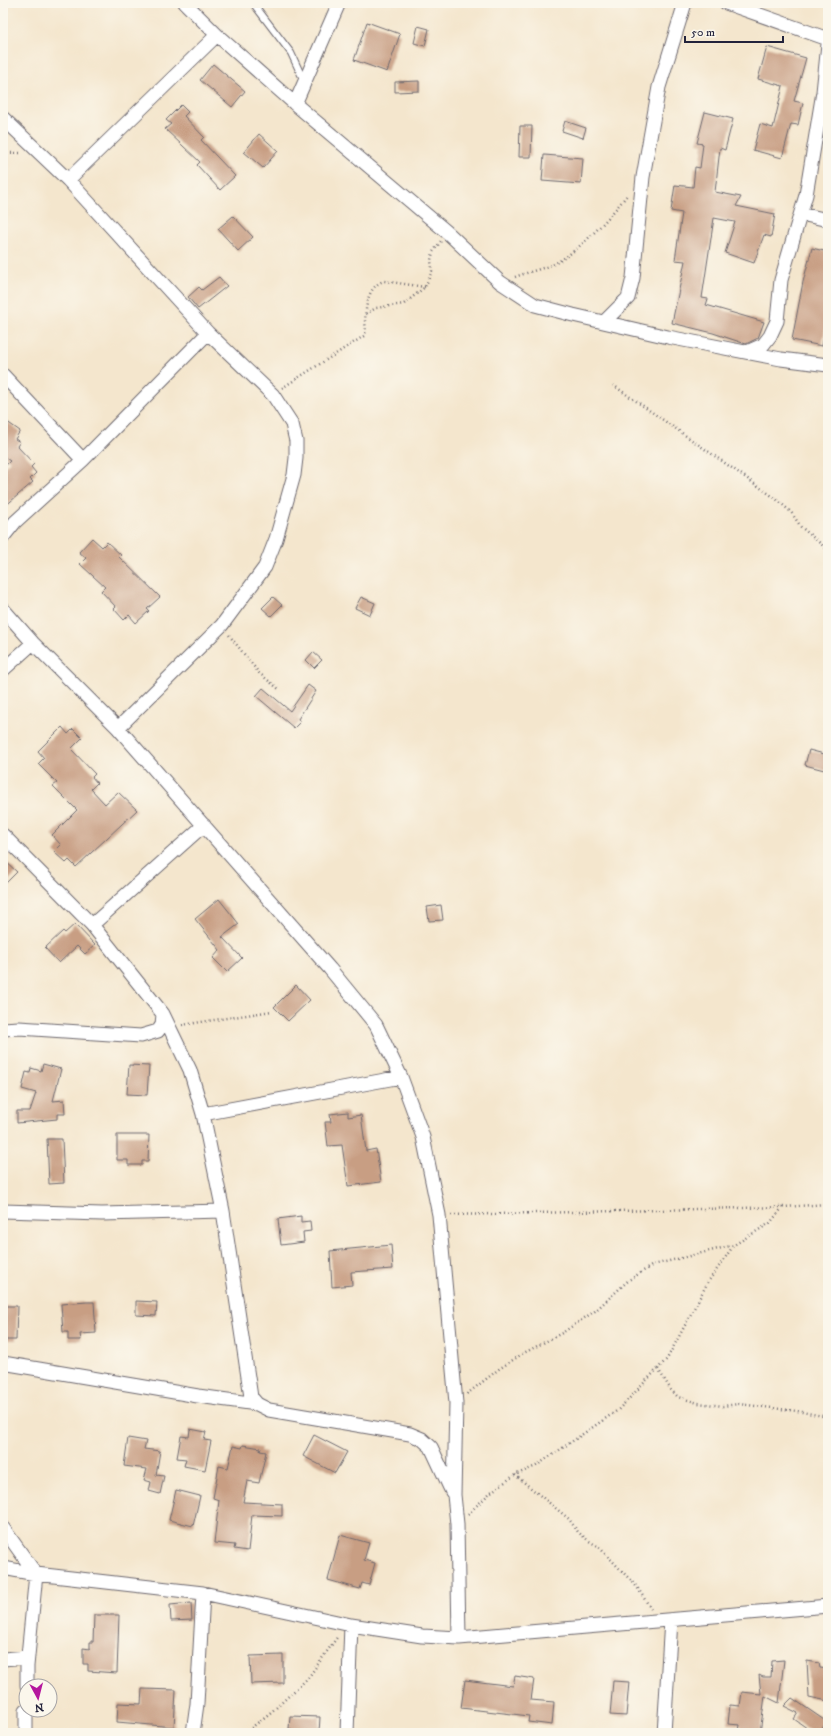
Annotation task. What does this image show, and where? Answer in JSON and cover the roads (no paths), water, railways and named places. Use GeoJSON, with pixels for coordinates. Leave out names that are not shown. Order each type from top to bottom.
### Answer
{"type":"FeatureCollection","features":[{"type":"Feature","properties":{"kind":"street"},"geometry":{"type":"LineString","coordinates":[[184,3],[217,35],[295,104],[448,233],[500,282],[535,305],[604,322],[781,359],[828,365]]}},
{"type":"Feature","properties":{"kind":"street"},"geometry":{"type":"LineString","coordinates":[[295,104],[339,3]]}},
{"type":"Feature","properties":{"kind":"street"},"geometry":{"type":"LineString","coordinates":[[604,322],[628,298],[633,278],[643,177],[658,87],[685,3]]}},
{"type":"Feature","properties":{"kind":"street"},"geometry":{"type":"LineString","coordinates":[[726,3],[828,39]]}},
{"type":"Feature","properties":{"kind":"street"},"geometry":{"type":"LineString","coordinates":[[68,180],[217,35]]}},
{"type":"Feature","properties":{"kind":"street"},"geometry":{"type":"LineString","coordinates":[[747,352],[762,345],[770,336],[777,321],[781,280],[806,195],[823,92],[828,44]]}},
{"type":"Feature","properties":{"kind":"street"},"geometry":{"type":"LineString","coordinates":[[3,118],[68,180],[208,333],[273,394],[292,424],[296,441],[294,475],[276,539],[265,567],[222,625],[118,728]]}},
{"type":"Feature","properties":{"kind":"street"},"geometry":{"type":"LineString","coordinates":[[801,214],[828,220]]}},
{"type":"Feature","properties":{"kind":"street"},"geometry":{"type":"LineString","coordinates":[[3,537],[15,522],[83,460],[208,333]]}},
{"type":"Feature","properties":{"kind":"street"},"geometry":{"type":"LineString","coordinates":[[3,375],[83,460]]}},
{"type":"Feature","properties":{"kind":"street"},"geometry":{"type":"LineString","coordinates":[[3,609],[33,643],[118,728],[330,969],[376,1025],[401,1077],[423,1137],[439,1215],[456,1403],[454,1495],[457,1524],[459,1638]]}},
{"type":"Feature","properties":{"kind":"street"},"geometry":{"type":"LineString","coordinates":[[3,670],[33,643]]}},
{"type":"Feature","properties":{"kind":"street"},"geometry":{"type":"LineString","coordinates":[[92,925],[204,825]]}},
{"type":"Feature","properties":{"kind":"street"},"geometry":{"type":"LineString","coordinates":[[3,835],[92,925],[163,1014],[190,1070],[204,1114],[223,1211],[251,1397],[258,1404],[269,1410],[410,1434],[422,1439],[431,1447],[454,1495]]}},
{"type":"Feature","properties":{"kind":"street"},"geometry":{"type":"LineString","coordinates":[[3,1029],[141,1036],[158,1031],[162,1025],[163,1014]]}},
{"type":"Feature","properties":{"kind":"street"},"geometry":{"type":"LineString","coordinates":[[204,1114],[401,1077]]}},
{"type":"Feature","properties":{"kind":"street"},"geometry":{"type":"LineString","coordinates":[[3,1211],[102,1214],[223,1211]]}},
{"type":"Feature","properties":{"kind":"street"},"geometry":{"type":"LineString","coordinates":[[3,1363],[198,1396],[258,1404]]}},
{"type":"Feature","properties":{"kind":"street"},"geometry":{"type":"LineString","coordinates":[[3,1528],[36,1574],[27,1678]]}},
{"type":"Feature","properties":{"kind":"street"},"geometry":{"type":"LineString","coordinates":[[3,1568],[36,1574],[203,1593],[351,1625],[422,1636],[459,1638],[658,1622],[828,1606]]}},
{"type":"Feature","properties":{"kind":"street"},"geometry":{"type":"LineString","coordinates":[[193,1733],[197,1704],[203,1593]]}},
{"type":"Feature","properties":{"kind":"street"},"geometry":{"type":"LineString","coordinates":[[664,1733],[671,1620]]}},
{"type":"Feature","properties":{"kind":"street"},"geometry":{"type":"LineString","coordinates":[[347,1733],[351,1625]]}},
{"type":"Feature","properties":{"kind":"street"},"geometry":{"type":"LineString","coordinates":[[3,1659],[28,1657]]}},
{"type":"Feature","properties":{"kind":"street"},"geometry":{"type":"LineString","coordinates":[[26,1718],[26,1733]]}},
{"type":"Feature","properties":{"kind":"lane"},"geometry":{"type":"LineString","coordinates":[[253,3],[291,53],[305,82]]}}]}
